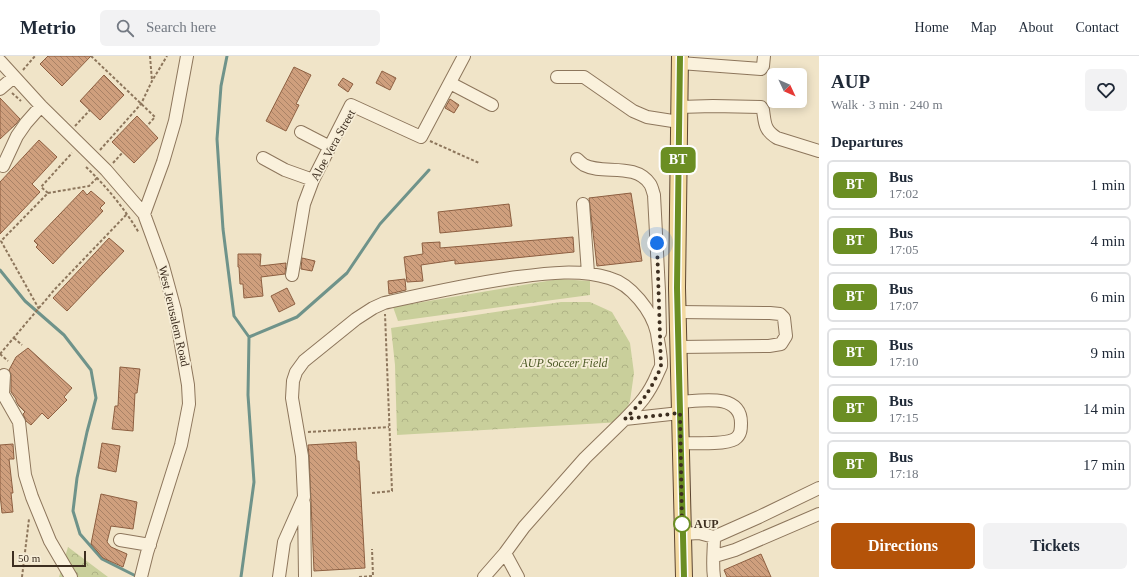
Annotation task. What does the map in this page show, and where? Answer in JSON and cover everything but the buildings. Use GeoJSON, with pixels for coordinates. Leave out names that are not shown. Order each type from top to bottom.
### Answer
{"type":"FeatureCollection","features":[{"type":"Feature","properties":{"kind":"main road"},"geometry":{"type":"LineString","coordinates":[[680,59],[678,347],[684,577]]}},
{"type":"Feature","properties":{"kind":"street"},"geometry":{"type":"LineString","coordinates":[[144,214],[163,162],[175,121],[187,56]]}},
{"type":"Feature","properties":{"kind":"street"},"geometry":{"type":"LineString","coordinates":[[421,137],[464,56]]}},
{"type":"Feature","properties":{"kind":"street"},"geometry":{"type":"LineString","coordinates":[[680,59],[761,69],[764,56]]}},
{"type":"Feature","properties":{"kind":"street","name":"West Jerusalem Road"},"geometry":{"type":"LineString","coordinates":[[0,61],[15,78],[38,110],[69,133],[87,160],[144,214],[163,266],[175,310],[188,385],[189,404],[182,445],[148,549],[141,577]]}},
{"type":"Feature","properties":{"kind":"street"},"geometry":{"type":"LineString","coordinates":[[557,77],[584,77],[633,111],[647,117],[679,115],[713,106],[761,107],[767,130],[772,135],[777,138],[819,151]]}},
{"type":"Feature","properties":{"kind":"street"},"geometry":{"type":"LineString","coordinates":[[2,88],[15,78]]}},
{"type":"Feature","properties":{"kind":"street"},"geometry":{"type":"LineString","coordinates":[[450,83],[492,105]]}},
{"type":"Feature","properties":{"kind":"street","name":"Aloe Vera Street"},"geometry":{"type":"LineString","coordinates":[[292,275],[302,211],[313,180],[352,105],[421,137]]}},
{"type":"Feature","properties":{"kind":"street"},"geometry":{"type":"LineString","coordinates":[[3,166],[17,136],[38,110]]}},
{"type":"Feature","properties":{"kind":"street"},"geometry":{"type":"LineString","coordinates":[[300,132],[330,147]]}},
{"type":"Feature","properties":{"kind":"street"},"geometry":{"type":"LineString","coordinates":[[263,158],[285,170],[313,180]]}},
{"type":"Feature","properties":{"kind":"street"},"geometry":{"type":"LineString","coordinates":[[484,577],[505,553],[524,527],[585,458],[643,402],[661,367],[656,219],[654,195],[651,185],[645,178],[636,173],[617,169],[592,168],[582,164],[577,158]]}},
{"type":"Feature","properties":{"kind":"street"},"geometry":{"type":"LineString","coordinates":[[583,204],[588,273]]}},
{"type":"Feature","properties":{"kind":"street"},"geometry":{"type":"LineString","coordinates":[[305,576],[302,456],[292,398],[293,381],[296,372],[304,361],[356,319],[373,308],[384,303],[477,283],[547,273],[588,273],[611,278],[626,287],[638,298],[649,313],[656,331],[661,367]]}},
{"type":"Feature","properties":{"kind":"street"},"geometry":{"type":"LineString","coordinates":[[678,312],[780,314],[784,318],[786,336],[781,344],[769,346],[678,347]]}},
{"type":"Feature","properties":{"kind":"street"},"geometry":{"type":"LineString","coordinates":[[4,374],[3,394],[19,422],[25,475],[32,497],[50,541],[71,577]]}},
{"type":"Feature","properties":{"kind":"street"},"geometry":{"type":"LineString","coordinates":[[625,419],[721,400],[736,408],[741,418],[741,432],[736,438],[727,442],[680,443]]}},
{"type":"Feature","properties":{"kind":"street"},"geometry":{"type":"LineString","coordinates":[[682,534],[699,533],[714,537],[819,488]]}},
{"type":"Feature","properties":{"kind":"street"},"geometry":{"type":"LineString","coordinates":[[279,577],[284,542],[304,497]]}},
{"type":"Feature","properties":{"kind":"street"},"geometry":{"type":"LineString","coordinates":[[715,556],[735,550],[819,514]]}},
{"type":"Feature","properties":{"kind":"street"},"geometry":{"type":"LineString","coordinates":[[714,537],[714,577]]}},
{"type":"Feature","properties":{"kind":"street"},"geometry":{"type":"LineString","coordinates":[[120,540],[148,549]]}},
{"type":"Feature","properties":{"kind":"street"},"geometry":{"type":"LineString","coordinates":[[505,553],[518,577]]}},
{"type":"Feature","properties":{"kind":"path"},"geometry":{"type":"LineString","coordinates":[[15,78],[35,56]]}},
{"type":"Feature","properties":{"kind":"path"},"geometry":{"type":"LineString","coordinates":[[91,56],[155,118],[147,126]]}},
{"type":"Feature","properties":{"kind":"path"},"geometry":{"type":"LineString","coordinates":[[150,56],[152,82]]}},
{"type":"Feature","properties":{"kind":"path"},"geometry":{"type":"LineString","coordinates":[[141,238],[102,174],[87,160],[141,104],[167,56]]}},
{"type":"Feature","properties":{"kind":"path"},"geometry":{"type":"LineString","coordinates":[[2,88],[38,110]]}},
{"type":"Feature","properties":{"kind":"path"},"geometry":{"type":"LineString","coordinates":[[69,133],[90,110]]}},
{"type":"Feature","properties":{"kind":"path"},"geometry":{"type":"LineString","coordinates":[[421,137],[479,163]]}},
{"type":"Feature","properties":{"kind":"path"},"geometry":{"type":"LineString","coordinates":[[39,309],[1,241],[48,192],[89,186],[123,152]]}},
{"type":"Feature","properties":{"kind":"path"},"geometry":{"type":"LineString","coordinates":[[48,192],[41,187],[72,153],[77,158]]}},
{"type":"Feature","properties":{"kind":"path"},"geometry":{"type":"LineString","coordinates":[[8,361],[0,354],[55,289],[127,214]]}},
{"type":"Feature","properties":{"kind":"path"},"geometry":{"type":"LineString","coordinates":[[372,493],[392,491],[384,303]]}},
{"type":"Feature","properties":{"kind":"path"},"geometry":{"type":"LineString","coordinates":[[14,338],[22,345]]}},
{"type":"Feature","properties":{"kind":"path"},"geometry":{"type":"LineString","coordinates":[[302,456],[307,432],[389,428]]}},
{"type":"Feature","properties":{"kind":"path"},"geometry":{"type":"LineString","coordinates":[[22,577],[29,519]]}},
{"type":"Feature","properties":{"kind":"path"},"geometry":{"type":"LineString","coordinates":[[359,577],[373,576],[372,549]]}},
{"type":"Feature","properties":{"kind":"green space"},"geometry":{"type":"Polygon","coordinates":[[[559,279],[590,281],[590,295],[398,321],[393,307],[559,279]]]}},
{"type":"Feature","properties":{"kind":"green space","name":"AUP Soccer Field"},"geometry":{"type":"Polygon","coordinates":[[[561,302],[590,302],[612,312],[630,343],[634,373],[630,401],[622,422],[397,435],[395,365],[391,328],[561,302]]]}},
{"type":"Feature","properties":{"kind":"green space"},"geometry":{"type":"Polygon","coordinates":[[[68,547],[108,577],[59,577],[68,547]]]}},
{"type":"Feature","properties":{"kind":"waterway"},"geometry":{"type":"LineString","coordinates":[[227,56],[221,86],[217,139],[223,229],[234,316],[249,337],[248,395],[254,482],[241,577]]}},
{"type":"Feature","properties":{"kind":"waterway"},"geometry":{"type":"LineString","coordinates":[[249,337],[297,317],[347,273],[380,224],[429,170]]}},
{"type":"Feature","properties":{"kind":"waterway"},"geometry":{"type":"LineString","coordinates":[[0,270],[25,301],[64,335],[91,370],[96,398],[77,478],[73,511],[80,534],[102,559],[138,577]]}},
{"type":"Feature","properties":{"kind":"bus line","name":"BT"},"geometry":{"type":"LineString","coordinates":[[680,56],[677,288],[684,577]]}},
{"type":"Feature","properties":{"kind":"place","name":"AUP"},"geometry":{"type":"Point","coordinates":[682,524]}},
{"type":"Feature","properties":{"kind":"route"},"geometry":{"type":"LineString","coordinates":[[657,243],[661,367],[643,402],[625,419],[680,413],[682,524]]}}]}
